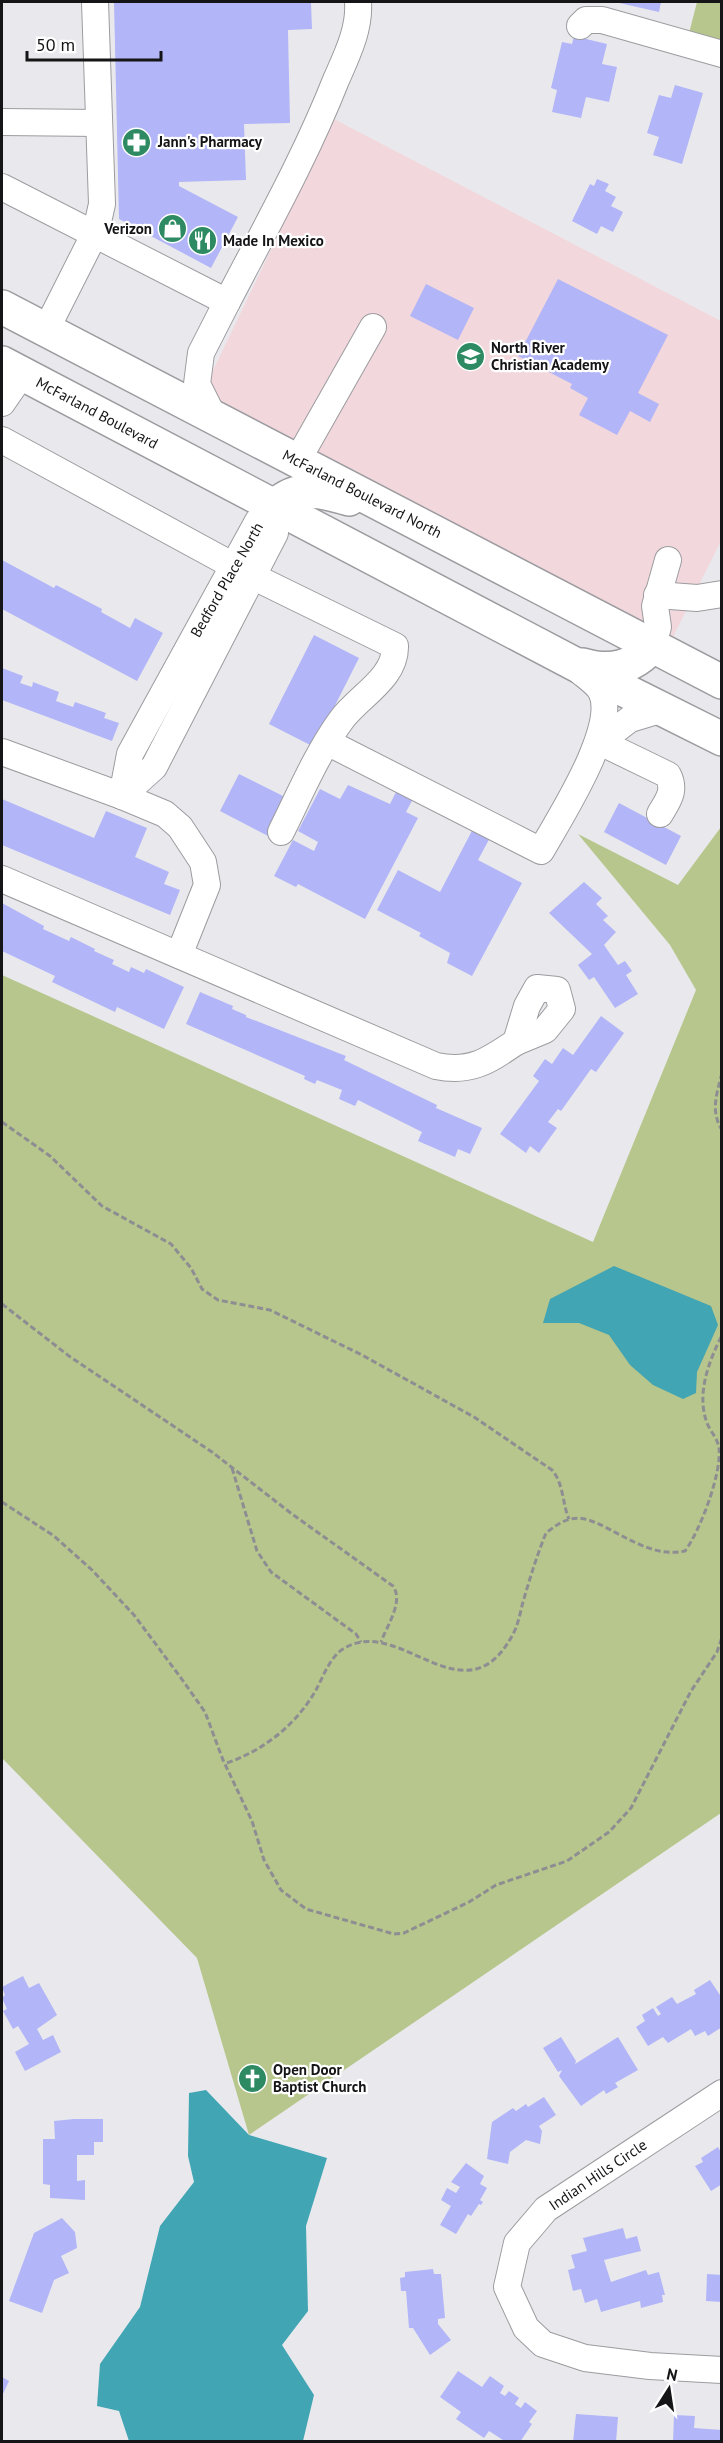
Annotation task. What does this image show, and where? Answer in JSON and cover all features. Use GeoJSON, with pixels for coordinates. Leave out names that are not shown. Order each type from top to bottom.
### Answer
{"type":"FeatureCollection","features":[{"type":"Feature","properties":{"kind":"highway","name":"McFarland Boulevard North"},"geometry":{"type":"LineString","coordinates":[[2,307],[212,414],[297,461],[722,682]]}},
{"type":"Feature","properties":{"kind":"highway","name":"McFarland Boulevard"},"geometry":{"type":"LineString","coordinates":[[12,369],[193,464]]}},
{"type":"Feature","properties":{"kind":"highway"},"geometry":{"type":"LineString","coordinates":[[193,464],[231,475],[256,478],[278,474],[297,461]]}},
{"type":"Feature","properties":{"kind":"highway"},"geometry":{"type":"LineString","coordinates":[[193,464],[572,663],[722,738]]}},
{"type":"Feature","properties":{"kind":"highway"},"geometry":{"type":"LineString","coordinates":[[275,506],[294,493],[316,490],[400,514]]}},
{"type":"Feature","properties":{"kind":"highway"},"geometry":{"type":"LineString","coordinates":[[572,663],[597,669],[621,668],[642,658],[652,645]]}},
{"type":"Feature","properties":{"kind":"street"},"geometry":{"type":"LineString","coordinates":[[46,330],[94,234],[102,204],[95,2]]}},
{"type":"Feature","properties":{"kind":"street"},"geometry":{"type":"LineString","coordinates":[[212,414],[197,384],[201,353],[319,123],[353,39],[359,13],[358,2]]}},
{"type":"Feature","properties":{"kind":"street"},"geometry":{"type":"LineString","coordinates":[[580,26],[586,20],[602,20],[722,54]]}},
{"type":"Feature","properties":{"kind":"street"},"geometry":{"type":"LineString","coordinates":[[2,122],[99,123]]}},
{"type":"Feature","properties":{"kind":"street"},"geometry":{"type":"LineString","coordinates":[[2,187],[227,302]]}},
{"type":"Feature","properties":{"kind":"street"},"geometry":{"type":"LineString","coordinates":[[297,461],[373,327]]}},
{"type":"Feature","properties":{"kind":"street"},"geometry":{"type":"LineString","coordinates":[[2,403],[12,369]]}},
{"type":"Feature","properties":{"kind":"street"},"geometry":{"type":"LineString","coordinates":[[2,440],[244,571],[395,646],[395,656],[387,671],[368,694],[343,717],[327,742],[280,832]]}},
{"type":"Feature","properties":{"kind":"street","name":"Bedford Place North"},"geometry":{"type":"LineString","coordinates":[[122,796],[130,754],[244,571],[258,521],[275,506]]}},
{"type":"Feature","properties":{"kind":"street"},"geometry":{"type":"LineString","coordinates":[[652,645],[658,627],[655,606],[657,595],[668,560]]}},
{"type":"Feature","properties":{"kind":"street"},"geometry":{"type":"LineString","coordinates":[[657,595],[697,598],[722,594]]}},
{"type":"Feature","properties":{"kind":"street"},"geometry":{"type":"LineString","coordinates":[[327,742],[541,851],[600,742],[604,714],[601,691],[572,663]]}},
{"type":"Feature","properties":{"kind":"street"},"geometry":{"type":"LineString","coordinates":[[600,742],[630,719],[663,709]]}},
{"type":"Feature","properties":{"kind":"street"},"geometry":{"type":"LineString","coordinates":[[600,742],[668,775],[673,785],[672,793],[660,814]]}},
{"type":"Feature","properties":{"kind":"street"},"geometry":{"type":"LineString","coordinates":[[2,752],[165,814],[193,843],[203,862],[207,885],[179,955]]}},
{"type":"Feature","properties":{"kind":"street"},"geometry":{"type":"LineString","coordinates":[[2,879],[436,1066],[456,1070],[476,1066],[516,1041]]}},
{"type":"Feature","properties":{"kind":"street","name":"Indian Hills Circle"},"geometry":{"type":"LineString","coordinates":[[722,2093],[546,2209],[517,2243],[507,2287],[526,2328],[543,2344],[585,2358],[650,2366],[722,2370]]}},
{"type":"Feature","properties":{"kind":"path"},"geometry":{"type":"LineString","coordinates":[[722,1073],[714,1108],[716,1121],[722,1130]]}},
{"type":"Feature","properties":{"kind":"path"},"geometry":{"type":"LineString","coordinates":[[2,1122],[50,1156],[102,1206],[171,1244],[190,1268],[202,1289],[218,1300],[270,1310],[362,1355],[474,1417],[552,1470],[560,1480],[562,1502],[569,1519]]}},
{"type":"Feature","properties":{"kind":"path"},"geometry":{"type":"LineString","coordinates":[[2,1304],[69,1356],[148,1407],[393,1586],[398,1593],[398,1600],[381,1641]]}},
{"type":"Feature","properties":{"kind":"path"},"geometry":{"type":"LineString","coordinates":[[227,1763],[249,1755],[295,1720],[340,1650],[361,1642],[381,1641],[449,1670],[468,1670],[485,1666],[495,1659],[513,1636],[546,1533],[569,1519],[585,1519],[656,1552],[672,1554],[685,1551],[693,1539],[718,1468],[719,1446],[706,1422],[703,1387],[722,1335]]}},
{"type":"Feature","properties":{"kind":"path"},"geometry":{"type":"LineString","coordinates":[[231,1467],[257,1551],[272,1572],[356,1634],[361,1642]]}},
{"type":"Feature","properties":{"kind":"path"},"geometry":{"type":"LineString","coordinates":[[2,1502],[54,1536],[93,1570],[134,1614],[182,1678],[208,1720],[223,1760],[252,1821],[264,1860],[281,1890],[306,1909],[394,1934],[404,1933],[469,1902],[496,1885],[567,1861],[609,1832],[631,1808],[691,1691],[717,1652],[722,1637]]}},
{"type":"Feature","properties":{"kind":"shaded area","name":"North River Christian Academy"},"geometry":{"type":"Polygon","coordinates":[[[334,119],[721,321],[721,541],[670,643],[202,393],[334,119]]]}},
{"type":"Feature","properties":{"kind":"green space"},"geometry":{"type":"Polygon","coordinates":[[[697,2],[721,2],[721,54],[686,45],[697,2]]]}},
{"type":"Feature","properties":{"kind":"green space"},"geometry":{"type":"Polygon","coordinates":[[[721,827],[721,1813],[249,2135],[197,1958],[2,1758],[2,975],[593,1242],[696,990],[670,945],[578,834],[678,885],[721,827]]]}},
{"type":"Feature","properties":{"kind":"water"},"geometry":{"type":"Polygon","coordinates":[[[614,1266],[711,1306],[718,1325],[697,1372],[696,1393],[683,1399],[653,1385],[630,1365],[609,1335],[579,1323],[543,1323],[550,1299],[614,1266]]]}},
{"type":"Feature","properties":{"kind":"water"},"geometry":{"type":"Polygon","coordinates":[[[206,2090],[249,2135],[327,2158],[306,2226],[308,2311],[282,2345],[314,2395],[303,2441],[129,2441],[119,2411],[97,2406],[100,2364],[140,2307],[160,2226],[194,2182],[188,2156],[189,2093],[206,2090]]]}},
{"type":"Feature","properties":{"kind":"building"},"geometry":{"type":"Polygon","coordinates":[[[114,2],[311,2],[312,29],[288,30],[290,123],[244,124],[246,180],[179,182],[179,186],[238,217],[211,268],[119,219],[114,2]]]}},
{"type":"Feature","properties":{"kind":"building"},"geometry":{"type":"Polygon","coordinates":[[[615,2],[661,2],[659,12],[615,2]]]}},
{"type":"Feature","properties":{"kind":"building"},"geometry":{"type":"Polygon","coordinates":[[[574,36],[607,44],[602,64],[617,67],[609,102],[586,97],[581,118],[552,112],[557,90],[551,88],[562,42],[572,44],[574,36]]]}},
{"type":"Feature","properties":{"kind":"building"},"geometry":{"type":"Polygon","coordinates":[[[675,85],[703,93],[682,164],[653,155],[659,137],[647,133],[659,95],[671,98],[675,85]]]}},
{"type":"Feature","properties":{"kind":"building"},"geometry":{"type":"Polygon","coordinates":[[[597,179],[609,184],[605,191],[616,197],[611,206],[623,212],[613,232],[601,226],[597,234],[572,221],[590,184],[594,186],[597,179]]]}},
{"type":"Feature","properties":{"kind":"building"},"geometry":{"type":"Polygon","coordinates":[[[558,279],[668,335],[638,393],[659,404],[650,422],[630,411],[617,435],[579,415],[588,398],[570,388],[572,384],[518,356],[558,279]]]}},
{"type":"Feature","properties":{"kind":"building"},"geometry":{"type":"Polygon","coordinates":[[[426,284],[474,308],[458,340],[410,316],[426,284]]]}},
{"type":"Feature","properties":{"kind":"building"},"geometry":{"type":"Polygon","coordinates":[[[2,560],[54,588],[56,585],[102,609],[101,612],[130,628],[135,618],[163,633],[137,681],[2,609],[2,560]]]}},
{"type":"Feature","properties":{"kind":"building"},"geometry":{"type":"Polygon","coordinates":[[[314,635],[359,658],[314,747],[269,724],[314,635]]]}},
{"type":"Feature","properties":{"kind":"building"},"geometry":{"type":"Polygon","coordinates":[[[2,668],[23,676],[20,683],[32,687],[33,682],[59,692],[56,701],[73,707],[75,702],[106,713],[104,718],[119,723],[112,741],[2,700],[2,668]]]}},
{"type":"Feature","properties":{"kind":"building"},"geometry":{"type":"Polygon","coordinates":[[[239,774],[293,801],[274,839],[220,811],[239,774]]]}},
{"type":"Feature","properties":{"kind":"building"},"geometry":{"type":"Polygon","coordinates":[[[348,785],[390,804],[399,786],[415,795],[406,812],[418,818],[365,919],[298,884],[296,887],[274,876],[293,840],[314,851],[318,842],[298,831],[320,789],[340,799],[348,785]]]}},
{"type":"Feature","properties":{"kind":"building"},"geometry":{"type":"Polygon","coordinates":[[[2,799],[94,838],[106,811],[147,828],[135,857],[169,872],[164,884],[180,890],[170,915],[2,845],[2,799]]]}},
{"type":"Feature","properties":{"kind":"building"},"geometry":{"type":"Polygon","coordinates":[[[619,803],[681,836],[666,865],[604,832],[619,803]]]}},
{"type":"Feature","properties":{"kind":"building"},"geometry":{"type":"Polygon","coordinates":[[[475,825],[492,834],[478,860],[522,883],[472,976],[447,963],[450,953],[419,936],[421,933],[377,910],[398,870],[440,892],[475,825]]]}},
{"type":"Feature","properties":{"kind":"building"},"geometry":{"type":"Polygon","coordinates":[[[584,882],[602,898],[596,904],[608,916],[603,920],[616,932],[604,945],[618,965],[625,961],[632,971],[626,975],[638,994],[615,1008],[594,977],[589,980],[578,965],[592,954],[549,913],[584,882]]]}},
{"type":"Feature","properties":{"kind":"building"},"geometry":{"type":"Polygon","coordinates":[[[2,903],[44,926],[43,929],[69,941],[71,937],[95,949],[94,951],[114,960],[112,964],[129,972],[131,967],[144,973],[146,969],[184,987],[164,1029],[117,1007],[115,1012],[52,982],[55,976],[2,951],[2,903]]]}},
{"type":"Feature","properties":{"kind":"building"},"geometry":{"type":"Polygon","coordinates":[[[200,992],[233,1006],[232,1009],[246,1017],[346,1056],[344,1060],[437,1105],[436,1108],[482,1128],[470,1154],[458,1149],[455,1157],[418,1141],[422,1132],[358,1100],[355,1106],[339,1099],[342,1090],[317,1080],[315,1084],[304,1079],[305,1076],[186,1024],[200,992]]]}},
{"type":"Feature","properties":{"kind":"building"},"geometry":{"type":"Polygon","coordinates":[[[601,1016],[624,1033],[596,1072],[591,1069],[561,1111],[558,1109],[548,1122],[557,1128],[539,1153],[530,1146],[526,1153],[500,1134],[539,1081],[533,1076],[545,1059],[552,1064],[563,1048],[573,1055],[601,1016]]]}},
{"type":"Feature","properties":{"kind":"building"},"geometry":{"type":"Polygon","coordinates":[[[23,1976],[29,1988],[39,1983],[57,2015],[37,2029],[43,2040],[53,2035],[61,2052],[25,2071],[15,2052],[29,2044],[18,2026],[13,2029],[3,2011],[7,2009],[2,1998],[5,1995],[2,1987],[23,1976]]]}},
{"type":"Feature","properties":{"kind":"building"},"geometry":{"type":"Polygon","coordinates":[[[710,1980],[722,1998],[722,2027],[708,2036],[705,2031],[695,2036],[691,2029],[668,2043],[663,2037],[648,2046],[636,2027],[645,2021],[642,2015],[653,2008],[658,2016],[661,2014],[656,2007],[672,1997],[677,2004],[696,1994],[694,1990],[710,1980]]]}},
{"type":"Feature","properties":{"kind":"building"},"geometry":{"type":"Polygon","coordinates":[[[561,2037],[576,2061],[575,2064],[618,2037],[638,2070],[615,2083],[618,2087],[606,2094],[604,2090],[581,2106],[559,2076],[562,2070],[558,2072],[543,2048],[561,2037]]]}},
{"type":"Feature","properties":{"kind":"building"},"geometry":{"type":"Polygon","coordinates":[[[544,2097],[556,2115],[539,2126],[542,2131],[540,2144],[526,2140],[510,2152],[508,2164],[487,2159],[492,2122],[513,2108],[516,2111],[526,2104],[528,2107],[544,2097]]]}},
{"type":"Feature","properties":{"kind":"building"},"geometry":{"type":"Polygon","coordinates":[[[103,2119],[103,2142],[94,2142],[94,2155],[77,2155],[77,2181],[85,2180],[85,2200],[50,2198],[50,2185],[43,2184],[43,2139],[55,2139],[54,2121],[103,2119]]]}},
{"type":"Feature","properties":{"kind":"building"},"geometry":{"type":"Polygon","coordinates":[[[718,2147],[722,2154],[722,2184],[711,2191],[695,2166],[703,2162],[701,2158],[718,2147]]]}},
{"type":"Feature","properties":{"kind":"building"},"geometry":{"type":"Polygon","coordinates":[[[466,2163],[484,2176],[480,2184],[487,2188],[480,2200],[483,2202],[481,2205],[479,2204],[471,2216],[468,2214],[456,2234],[440,2225],[451,2206],[441,2200],[447,2188],[456,2193],[460,2187],[451,2182],[466,2163]]]}},
{"type":"Feature","properties":{"kind":"building"},"geometry":{"type":"Polygon","coordinates":[[[62,2218],[75,2232],[77,2248],[61,2256],[69,2273],[54,2280],[42,2313],[9,2301],[34,2233],[62,2218]]]}},
{"type":"Feature","properties":{"kind":"building"},"geometry":{"type":"Polygon","coordinates":[[[623,2228],[626,2239],[637,2236],[641,2251],[604,2260],[611,2282],[646,2270],[648,2275],[659,2272],[665,2295],[662,2295],[663,2302],[641,2308],[640,2301],[601,2312],[597,2299],[585,2303],[581,2289],[573,2291],[568,2270],[575,2268],[571,2255],[587,2251],[583,2238],[623,2228]]]}},
{"type":"Feature","properties":{"kind":"building"},"geometry":{"type":"Polygon","coordinates":[[[433,2269],[434,2274],[441,2274],[445,2318],[438,2319],[438,2324],[451,2340],[430,2355],[413,2328],[409,2328],[406,2291],[401,2291],[400,2278],[405,2277],[405,2272],[433,2269]]]}},
{"type":"Feature","properties":{"kind":"building"},"geometry":{"type":"Polygon","coordinates":[[[707,2274],[722,2275],[722,2302],[706,2301],[707,2274]]]}},
{"type":"Feature","properties":{"kind":"building"},"geometry":{"type":"Polygon","coordinates":[[[458,2371],[482,2387],[490,2376],[504,2386],[500,2393],[505,2396],[509,2391],[519,2398],[515,2404],[521,2408],[525,2402],[537,2411],[529,2422],[532,2424],[520,2442],[506,2442],[489,2431],[484,2438],[456,2419],[461,2412],[440,2397],[458,2371]]]}},
{"type":"Feature","properties":{"kind":"building"},"geometry":{"type":"Polygon","coordinates":[[[2,2377],[9,2381],[2,2396],[2,2377]]]}},
{"type":"Feature","properties":{"kind":"building"},"geometry":{"type":"Polygon","coordinates":[[[576,2414],[618,2417],[616,2442],[573,2442],[576,2414]]]}},
{"type":"Feature","properties":{"kind":"building"},"geometry":{"type":"Polygon","coordinates":[[[674,2415],[695,2416],[694,2428],[722,2430],[722,2442],[673,2442],[674,2415]]]}},
{"type":"Feature","properties":{"kind":"place","name":"Jann's Pharmacy"},"geometry":{"type":"Point","coordinates":[137,142]}},
{"type":"Feature","properties":{"kind":"place","name":"Verizon"},"geometry":{"type":"Point","coordinates":[173,229]}},
{"type":"Feature","properties":{"kind":"place","name":"Made In Mexico"},"geometry":{"type":"Point","coordinates":[202,241]}},
{"type":"Feature","properties":{"kind":"place","name":"North River Christian Academy"},"geometry":{"type":"Point","coordinates":[470,357]}},
{"type":"Feature","properties":{"kind":"place","name":"Open Door Baptist Church"},"geometry":{"type":"Point","coordinates":[252,2079]}}]}
